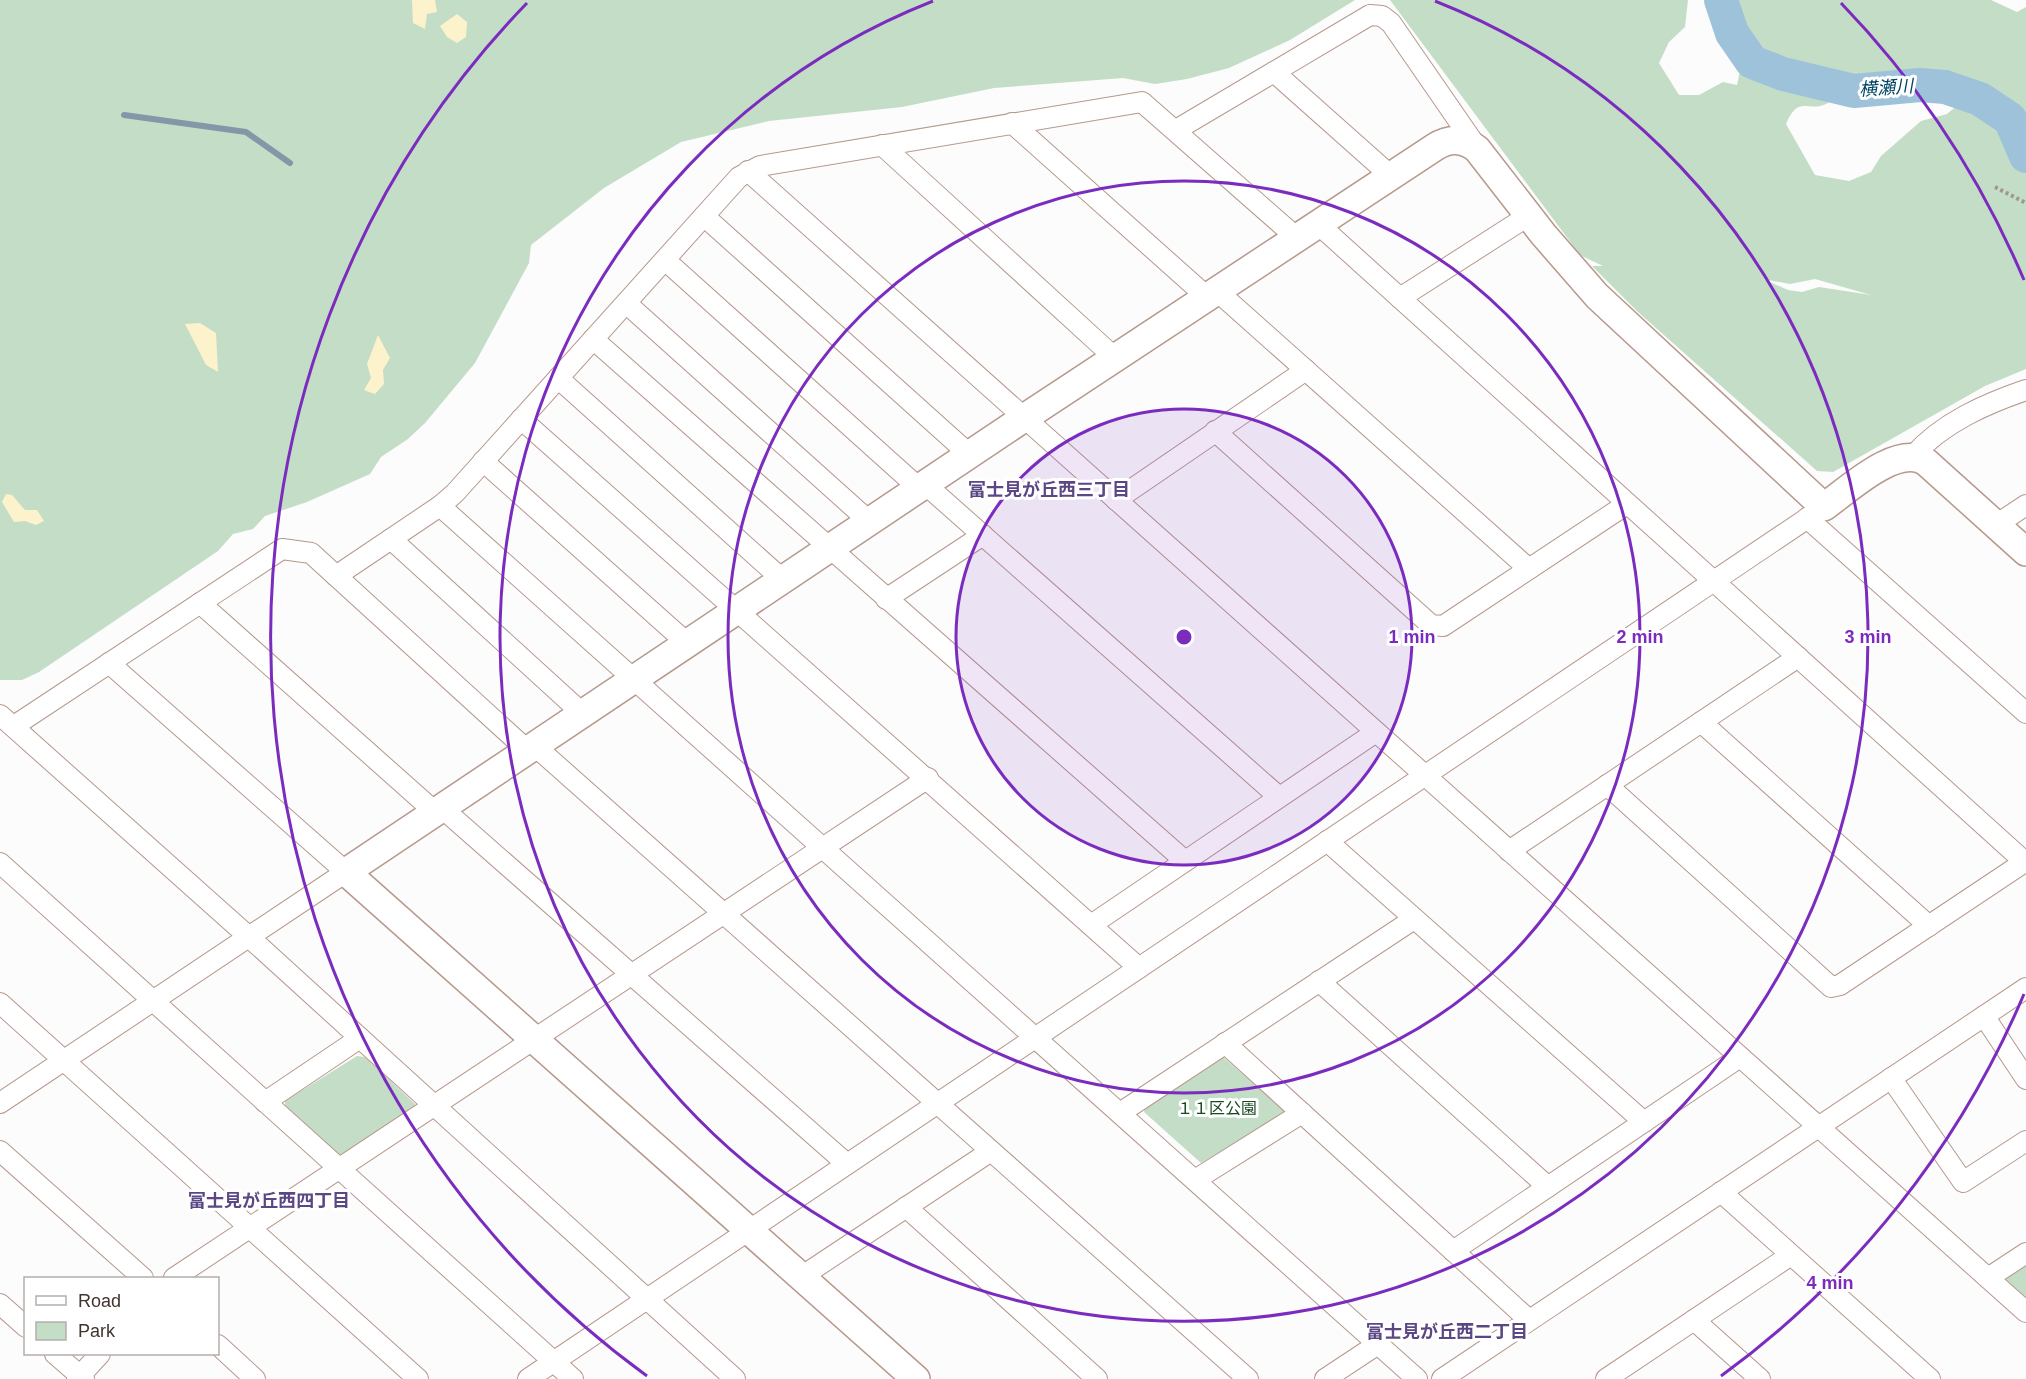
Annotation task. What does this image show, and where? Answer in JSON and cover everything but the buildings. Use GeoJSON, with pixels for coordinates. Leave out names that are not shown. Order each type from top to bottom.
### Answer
{"type":"FeatureCollection","features":[{"type":"Feature","properties":{"kind":"street"},"geometry":{"type":"LineString","coordinates":[[1176,130],[1370,15],[1382,16],[1391,23],[1480,152],[1528,216],[1597,296],[1815,512],[2026,714]]}},
{"type":"Feature","properties":{"kind":"street"},"geometry":{"type":"LineString","coordinates":[[1274,72],[1391,176]]}},
{"type":"Feature","properties":{"kind":"street"},"geometry":{"type":"LineString","coordinates":[[336,576],[440,506],[704,216],[748,171],[779,162],[1142,102],[1307,231],[1400,298],[2026,862],[1840,985],[1831,987],[1607,786]]}},
{"type":"Feature","properties":{"kind":"street"},"geometry":{"type":"LineString","coordinates":[[1012,123],[1212,294],[1306,370],[1529,569]]}},
{"type":"Feature","properties":{"kind":"street"},"geometry":{"type":"LineString","coordinates":[[0,1103],[1024,418],[1391,176],[1446,141],[1467,142],[1480,152]]}},
{"type":"Feature","properties":{"kind":"street"},"geometry":{"type":"LineString","coordinates":[[882,145],[1115,358]]}},
{"type":"Feature","properties":{"kind":"street"},"geometry":{"type":"LineString","coordinates":[[748,171],[2026,1312]]}},
{"type":"Feature","properties":{"kind":"street"},"geometry":{"type":"LineString","coordinates":[[704,216],[970,455]]}},
{"type":"Feature","properties":{"kind":"street"},"geometry":{"type":"LineString","coordinates":[[1400,298],[1528,216]]}},
{"type":"Feature","properties":{"kind":"street"},"geometry":{"type":"LineString","coordinates":[[665,260],[923,487],[983,535],[1279,797]]}},
{"type":"Feature","properties":{"kind":"street"},"geometry":{"type":"LineString","coordinates":[[626,303],[870,522]]}},
{"type":"Feature","properties":{"kind":"street"},"geometry":{"type":"LineString","coordinates":[[593,339],[885,599],[1185,861]]}},
{"type":"Feature","properties":{"kind":"street"},"geometry":{"type":"LineString","coordinates":[[1116,500],[1306,370]]}},
{"type":"Feature","properties":{"kind":"street"},"geometry":{"type":"LineString","coordinates":[[558,378],[783,580]]}},
{"type":"Feature","properties":{"kind":"street"},"geometry":{"type":"LineString","coordinates":[[528,1379],[1892,460],[1913,456],[1932,438],[1970,413],[2026,390]]}},
{"type":"Feature","properties":{"kind":"street"},"geometry":{"type":"LineString","coordinates":[[521,419],[928,778],[1139,968]]}},
{"type":"Feature","properties":{"kind":"street"},"geometry":{"type":"LineString","coordinates":[[1215,431],[1431,626],[1443,626],[1628,504]]}},
{"type":"Feature","properties":{"kind":"street"},"geometry":{"type":"LineString","coordinates":[[1913,456],[1926,462],[2026,552]]}},
{"type":"Feature","properties":{"kind":"street"},"geometry":{"type":"LineString","coordinates":[[483,461],[688,644]]}},
{"type":"Feature","properties":{"kind":"street"},"geometry":{"type":"LineString","coordinates":[[1996,525],[2026,505]]}},
{"type":"Feature","properties":{"kind":"street"},"geometry":{"type":"LineString","coordinates":[[440,506],[636,678],[1417,1379]]}},
{"type":"Feature","properties":{"kind":"street"},"geometry":{"type":"LineString","coordinates":[[885,599],[983,535]]}},
{"type":"Feature","properties":{"kind":"street"},"geometry":{"type":"LineString","coordinates":[[391,539],[583,714]]}},
{"type":"Feature","properties":{"kind":"street"},"geometry":{"type":"LineString","coordinates":[[735,1379],[7,720],[109,663],[282,549],[311,553],[724,914],[1248,1379]]}},
{"type":"Feature","properties":{"kind":"street"},"geometry":{"type":"LineString","coordinates":[[200,603],[632,975],[847,1164]]}},
{"type":"Feature","properties":{"kind":"street"},"geometry":{"type":"LineString","coordinates":[[1509,851],[1798,657]]}},
{"type":"Feature","properties":{"kind":"street"},"geometry":{"type":"LineString","coordinates":[[109,663],[916,1379]]}},
{"type":"Feature","properties":{"kind":"street"},"geometry":{"type":"LineString","coordinates":[[1701,722],[1929,926]]}},
{"type":"Feature","properties":{"kind":"street"},"geometry":{"type":"LineString","coordinates":[[1091,925],[1376,732]]}},
{"type":"Feature","properties":{"kind":"street"},"geometry":{"type":"LineString","coordinates":[[176,1277],[928,778]]}},
{"type":"Feature","properties":{"kind":"street"},"geometry":{"type":"LineString","coordinates":[[1327,841],[1644,1122]]}},
{"type":"Feature","properties":{"kind":"street"},"geometry":{"type":"LineString","coordinates":[[0,862],[573,1379]]}},
{"type":"Feature","properties":{"kind":"street"},"geometry":{"type":"LineString","coordinates":[[1120,1113],[1414,919]]}},
{"type":"Feature","properties":{"kind":"street"},"geometry":{"type":"LineString","coordinates":[[1319,981],[1548,1187]]}},
{"type":"Feature","properties":{"kind":"street"},"geometry":{"type":"LineString","coordinates":[[1442,1379],[2026,988]]}},
{"type":"Feature","properties":{"kind":"street"},"geometry":{"type":"LineString","coordinates":[[0,1003],[418,1379]]}},
{"type":"Feature","properties":{"kind":"street"},"geometry":{"type":"LineString","coordinates":[[1984,1016],[2026,1079]]}},
{"type":"Feature","properties":{"kind":"street"},"geometry":{"type":"LineString","coordinates":[[265,1102],[360,1038]]}},
{"type":"Feature","properties":{"kind":"street"},"geometry":{"type":"LineString","coordinates":[[1225,1043],[1529,1320]]}},
{"type":"Feature","properties":{"kind":"street"},"geometry":{"type":"LineString","coordinates":[[1454,1251],[1740,1057]]}},
{"type":"Feature","properties":{"kind":"street"},"geometry":{"type":"LineString","coordinates":[[1891,1078],[1963,1182],[2026,1141]]}},
{"type":"Feature","properties":{"kind":"street"},"geometry":{"type":"LineString","coordinates":[[1195,1180],[1302,1113]]}},
{"type":"Feature","properties":{"kind":"street"},"geometry":{"type":"LineString","coordinates":[[0,1151],[142,1277]]}},
{"type":"Feature","properties":{"kind":"street"},"geometry":{"type":"LineString","coordinates":[[801,1277],[991,1151]]}},
{"type":"Feature","properties":{"kind":"street"},"geometry":{"type":"LineString","coordinates":[[1721,1192],[1930,1379]]}},
{"type":"Feature","properties":{"kind":"street"},"geometry":{"type":"LineString","coordinates":[[906,1207],[1097,1379]]}},
{"type":"Feature","properties":{"kind":"street"},"geometry":{"type":"LineString","coordinates":[[1988,1278],[2026,1253]]}},
{"type":"Feature","properties":{"kind":"street"},"geometry":{"type":"LineString","coordinates":[[1606,1379],[1791,1255]]}},
{"type":"Feature","properties":{"kind":"street"},"geometry":{"type":"LineString","coordinates":[[0,1304],[24,1325]]}},
{"type":"Feature","properties":{"kind":"street"},"geometry":{"type":"LineString","coordinates":[[1694,1320],[1760,1379]]}},
{"type":"Feature","properties":{"kind":"street"},"geometry":{"type":"LineString","coordinates":[[1325,1379],[1378,1344]]}},
{"type":"Feature","properties":{"kind":"street"},"geometry":{"type":"LineString","coordinates":[[219,1347],[255,1379]]}},
{"type":"Feature","properties":{"kind":"street"},"geometry":{"type":"LineString","coordinates":[[57,1355],[80,1378],[98,1355]]}},
{"type":"Feature","properties":{"kind":"path"},"geometry":{"type":"LineString","coordinates":[[1995,187],[2026,203]]}},
{"type":"Feature","properties":{"kind":"green space"},"geometry":{"type":"Polygon","coordinates":[[[0,0],[1355,0],[1290,40],[1229,68],[1187,79],[1155,84],[1123,78],[994,88],[902,107],[769,121],[681,142],[604,188],[531,245],[529,263],[475,363],[425,423],[408,439],[381,457],[370,474],[307,502],[265,516],[253,529],[233,534],[218,551],[39,672],[22,680],[0,680],[0,0]]]}},
{"type":"Feature","properties":{"kind":"green space"},"geometry":{"type":"Polygon","coordinates":[[[1390,0],[1688,0],[1685,27],[1669,42],[1659,63],[1679,95],[1699,95],[1723,82],[1737,85],[1742,62],[1746,57],[1762,60],[1774,78],[1790,86],[1825,77],[1856,76],[1808,71],[1789,58],[1759,50],[1741,22],[1733,0],[1991,0],[2017,12],[2026,7],[2026,369],[1985,386],[1833,472],[1817,471],[1638,312],[1592,266],[1603,266],[1582,256],[1390,0]],[[1856,76],[1828,103],[1795,109],[1786,124],[1815,175],[1849,181],[1871,172],[1881,156],[1921,121],[1947,114],[1959,104],[1921,99],[1880,100],[1870,96],[1884,79],[1856,76]],[[1763,279],[1788,290],[1802,292],[1819,287],[1871,295],[1815,279],[1790,284],[1763,279]]]}},
{"type":"Feature","properties":{"kind":"green space"},"geometry":{"type":"Polygon","coordinates":[[[357,1056],[365,1057],[415,1104],[416,1109],[345,1154],[338,1154],[285,1106],[285,1101],[357,1056]]]}},
{"type":"Feature","properties":{"kind":"green space","name":"１１区公園"},"geometry":{"type":"Polygon","coordinates":[[[1223,1057],[1286,1112],[1201,1163],[1144,1112],[1145,1107],[1223,1057]]]}},
{"type":"Feature","properties":{"kind":"green space"},"geometry":{"type":"Polygon","coordinates":[[[2026,1261],[2026,1304],[2006,1286],[2006,1281],[2011,1271],[2026,1261]]]}},
{"type":"Feature","properties":{"kind":"sand"},"geometry":{"type":"Polygon","coordinates":[[[412,0],[435,0],[437,12],[427,14],[425,29],[413,23],[412,0]]]}},
{"type":"Feature","properties":{"kind":"sand"},"geometry":{"type":"Polygon","coordinates":[[[457,14],[467,22],[466,37],[457,43],[447,37],[440,26],[457,14]]]}},
{"type":"Feature","properties":{"kind":"sand"},"geometry":{"type":"Polygon","coordinates":[[[200,323],[216,333],[218,372],[206,365],[185,324],[200,323]]]}},
{"type":"Feature","properties":{"kind":"sand"},"geometry":{"type":"Polygon","coordinates":[[[378,335],[390,358],[383,370],[384,384],[375,394],[364,390],[371,378],[367,364],[378,335]]]}},
{"type":"Feature","properties":{"kind":"sand"},"geometry":{"type":"Polygon","coordinates":[[[6,494],[12,495],[25,510],[37,510],[44,521],[36,525],[25,521],[14,522],[2,502],[6,494]]]}},
{"type":"Feature","properties":{"kind":"waterway","name":"横瀬川"},"geometry":{"type":"LineString","coordinates":[[1721,0],[1732,33],[1752,62],[1783,74],[1854,91],[1920,85],[1945,87],[1980,99],[2010,119],[2026,156]]}},
{"type":"Feature","properties":{"kind":"waterway"},"geometry":{"type":"LineString","coordinates":[[124,115],[246,132],[290,163]]}},
{"type":"Feature","properties":{"kind":"district","name":"富士見が丘西三丁目"},"geometry":{"type":"Point","coordinates":[1049,490]}},
{"type":"Feature","properties":{"kind":"district","name":"富士見が丘西四丁目"},"geometry":{"type":"Point","coordinates":[269,1201]}},
{"type":"Feature","properties":{"kind":"district","name":"富士見が丘西二丁目"},"geometry":{"type":"Point","coordinates":[1447,1332]}}]}
